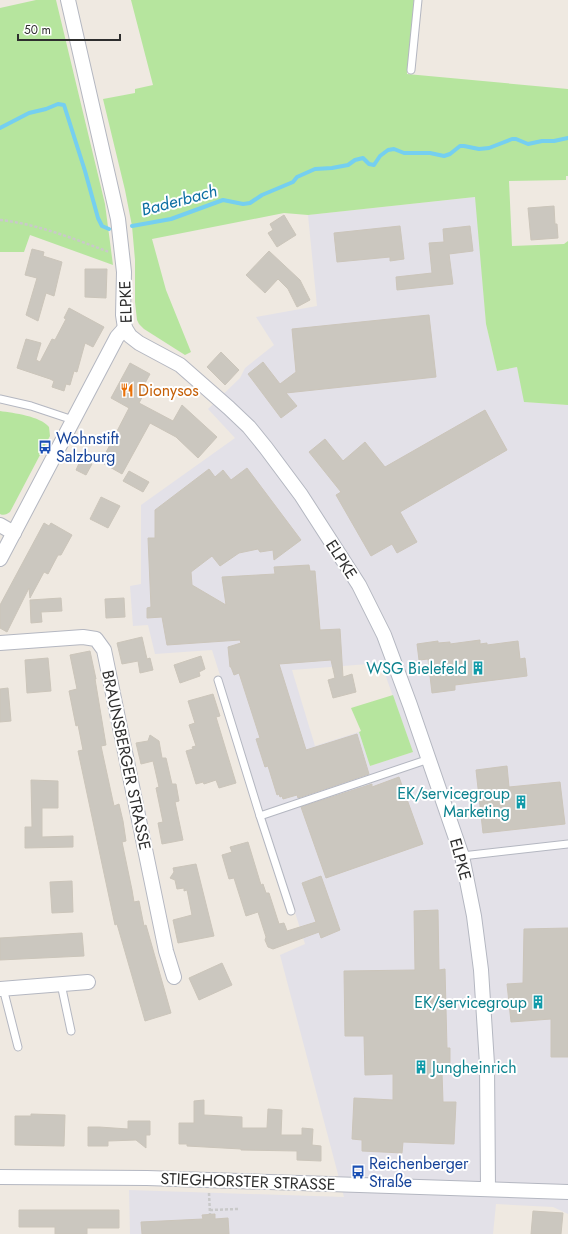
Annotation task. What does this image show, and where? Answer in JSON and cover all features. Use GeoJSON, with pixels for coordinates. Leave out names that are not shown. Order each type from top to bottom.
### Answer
{"type":"FeatureCollection","features":[{"type":"Feature","properties":{"kind":"street","name":"ELPKE"},"geometry":{"type":"LineString","coordinates":[[68,0],[118,219],[123,257],[124,328],[130,336],[139,343],[180,365],[229,408],[263,444],[301,495],[359,585],[384,635],[410,705],[462,856],[474,916],[481,970],[488,1084],[488,1189]]}},
{"type":"Feature","properties":{"kind":"street"},"geometry":{"type":"LineString","coordinates":[[0,559],[117,337],[124,328]]}},
{"type":"Feature","properties":{"kind":"street"},"geometry":{"type":"LineString","coordinates":[[0,525],[14,533]]}},
{"type":"Feature","properties":{"kind":"street","name":"BRAUNSBERGER STRASSE"},"geometry":{"type":"LineString","coordinates":[[0,643],[84,637],[96,639],[104,650],[166,951],[174,977]]}},
{"type":"Feature","properties":{"kind":"street"},"geometry":{"type":"LineString","coordinates":[[2,988],[88,982]]}},
{"type":"Feature","properties":{"kind":"street","name":"STIEGHORSTER STRASSE"},"geometry":{"type":"LineString","coordinates":[[0,1177],[147,1178],[568,1192]]}},
{"type":"Feature","properties":{"kind":"lane"},"geometry":{"type":"LineString","coordinates":[[411,70],[418,0]]}},
{"type":"Feature","properties":{"kind":"lane"},"geometry":{"type":"LineString","coordinates":[[0,399],[31,406],[74,420]]}},
{"type":"Feature","properties":{"kind":"lane"},"geometry":{"type":"LineString","coordinates":[[218,680],[290,911]]}},
{"type":"Feature","properties":{"kind":"lane"},"geometry":{"type":"LineString","coordinates":[[260,816],[429,759]]}},
{"type":"Feature","properties":{"kind":"lane"},"geometry":{"type":"LineString","coordinates":[[462,856],[568,844]]}},
{"type":"Feature","properties":{"kind":"lane"},"geometry":{"type":"LineString","coordinates":[[61,984],[71,1030]]}},
{"type":"Feature","properties":{"kind":"lane"},"geometry":{"type":"LineString","coordinates":[[2,988],[18,1047]]}},
{"type":"Feature","properties":{"kind":"path"},"geometry":{"type":"LineString","coordinates":[[0,220],[19,222],[123,257]]}},
{"type":"Feature","properties":{"kind":"path"},"geometry":{"type":"LineString","coordinates":[[208,1180],[210,1214]]}},
{"type":"Feature","properties":{"kind":"path"},"geometry":{"type":"LineString","coordinates":[[210,1210],[238,1209]]}},
{"type":"Feature","properties":{"kind":"shaded area"},"geometry":{"type":"Polygon","coordinates":[[[476,197],[486,324],[497,371],[517,367],[525,402],[568,405],[568,1214],[553,1207],[496,1204],[493,1234],[130,1234],[129,1190],[344,1197],[280,955],[305,944],[212,650],[155,654],[148,625],[133,626],[130,586],[141,584],[141,505],[235,438],[208,409],[240,378],[245,368],[274,345],[256,317],[317,306],[308,215],[476,197]],[[381,663],[292,670],[315,746],[359,732],[370,766],[413,752],[381,663]]]}},
{"type":"Feature","properties":{"kind":"green space"},"geometry":{"type":"Polygon","coordinates":[[[36,0],[56,0],[105,204],[113,265],[30,235],[24,252],[0,252],[0,8],[36,0]]]}},
{"type":"Feature","properties":{"kind":"green space"},"geometry":{"type":"Polygon","coordinates":[[[131,0],[414,0],[407,74],[568,89],[568,176],[566,176],[566,180],[509,181],[512,246],[564,244],[568,241],[568,405],[524,402],[517,367],[497,371],[486,324],[475,197],[308,215],[284,213],[152,239],[166,290],[191,352],[185,355],[144,329],[137,320],[132,226],[103,99],[135,93],[135,89],[153,85],[131,0]]]}},
{"type":"Feature","properties":{"kind":"green space"},"geometry":{"type":"Polygon","coordinates":[[[0,411],[40,420],[49,427],[50,436],[10,512],[4,515],[0,514],[0,411]]]}},
{"type":"Feature","properties":{"kind":"green space"},"geometry":{"type":"Polygon","coordinates":[[[393,695],[413,752],[370,766],[359,732],[361,731],[351,708],[393,695]]]}},
{"type":"Feature","properties":{"kind":"building"},"geometry":{"type":"Polygon","coordinates":[[[554,206],[555,224],[557,224],[558,238],[531,240],[528,208],[554,206]]]}},
{"type":"Feature","properties":{"kind":"building"},"geometry":{"type":"Polygon","coordinates":[[[284,215],[296,235],[277,247],[268,233],[273,230],[270,224],[284,215]]]}},
{"type":"Feature","properties":{"kind":"building"},"geometry":{"type":"Polygon","coordinates":[[[400,226],[404,259],[390,261],[390,257],[337,262],[334,233],[400,226]]]}},
{"type":"Feature","properties":{"kind":"building"},"geometry":{"type":"Polygon","coordinates":[[[470,226],[473,251],[449,254],[453,284],[397,290],[396,277],[432,273],[429,243],[444,242],[443,229],[470,226]]]}},
{"type":"Feature","properties":{"kind":"building"},"geometry":{"type":"Polygon","coordinates":[[[32,249],[44,252],[43,256],[62,262],[54,296],[46,293],[38,321],[26,315],[37,278],[25,275],[32,249]]]}},
{"type":"Feature","properties":{"kind":"building"},"geometry":{"type":"Polygon","coordinates":[[[269,251],[300,280],[310,300],[297,307],[288,289],[278,279],[265,293],[246,275],[269,251]]]}},
{"type":"Feature","properties":{"kind":"building"},"geometry":{"type":"Polygon","coordinates":[[[85,269],[107,269],[106,298],[85,297],[85,269]]]}},
{"type":"Feature","properties":{"kind":"building"},"geometry":{"type":"Polygon","coordinates":[[[69,308],[104,327],[93,347],[85,343],[77,372],[74,371],[70,385],[66,384],[64,391],[52,387],[54,381],[50,379],[17,368],[26,339],[41,343],[36,360],[40,362],[52,339],[55,340],[66,319],[64,318],[69,308]]]}},
{"type":"Feature","properties":{"kind":"building"},"geometry":{"type":"Polygon","coordinates":[[[429,315],[436,377],[286,393],[297,406],[281,418],[248,374],[263,362],[280,384],[296,372],[292,329],[429,315]]]}},
{"type":"Feature","properties":{"kind":"building"},"geometry":{"type":"Polygon","coordinates":[[[221,352],[239,370],[225,385],[207,367],[221,352]]]}},
{"type":"Feature","properties":{"kind":"building"},"geometry":{"type":"Polygon","coordinates":[[[130,363],[150,374],[143,387],[147,388],[139,403],[173,421],[182,405],[217,437],[198,458],[176,437],[150,423],[122,474],[101,462],[129,408],[111,398],[130,363]]]}},
{"type":"Feature","properties":{"kind":"building"},"geometry":{"type":"Polygon","coordinates":[[[485,410],[507,450],[400,512],[417,542],[397,553],[392,544],[371,556],[336,495],[341,492],[309,452],[325,439],[343,461],[365,442],[385,467],[485,410]]]}},
{"type":"Feature","properties":{"kind":"building"},"geometry":{"type":"Polygon","coordinates":[[[81,459],[92,464],[86,475],[76,470],[81,459]]]}},
{"type":"Feature","properties":{"kind":"building"},"geometry":{"type":"Polygon","coordinates":[[[247,468],[301,540],[274,560],[273,550],[260,552],[258,549],[239,553],[220,566],[212,556],[191,572],[192,585],[226,605],[222,577],[275,574],[274,567],[309,565],[310,571],[315,571],[320,630],[340,629],[343,677],[352,674],[356,692],[333,698],[328,680],[335,678],[331,660],[279,664],[306,750],[357,734],[369,774],[298,798],[297,795],[283,799],[279,794],[277,795],[268,766],[265,767],[256,739],[260,738],[239,673],[234,675],[230,667],[228,647],[241,643],[240,640],[167,645],[162,617],[147,618],[147,608],[151,607],[148,538],[155,538],[155,510],[209,469],[215,477],[223,470],[231,480],[247,468]]]}},
{"type":"Feature","properties":{"kind":"building"},"geometry":{"type":"Polygon","coordinates":[[[129,471],[149,482],[143,492],[123,481],[129,471]]]}},
{"type":"Feature","properties":{"kind":"building"},"geometry":{"type":"Polygon","coordinates":[[[101,497],[120,506],[108,528],[90,519],[101,497]]]}},
{"type":"Feature","properties":{"kind":"building"},"geometry":{"type":"Polygon","coordinates":[[[44,523],[49,526],[51,523],[72,535],[61,555],[58,555],[48,574],[44,572],[30,598],[29,588],[7,632],[0,628],[0,605],[44,523]]]}},
{"type":"Feature","properties":{"kind":"building"},"geometry":{"type":"Polygon","coordinates":[[[61,598],[62,611],[41,612],[42,622],[31,623],[30,600],[61,598]]]}},
{"type":"Feature","properties":{"kind":"building"},"geometry":{"type":"Polygon","coordinates":[[[124,598],[125,617],[106,618],[105,599],[124,598]]]}},
{"type":"Feature","properties":{"kind":"building"},"geometry":{"type":"Polygon","coordinates":[[[142,637],[147,659],[150,658],[153,670],[140,673],[138,661],[122,664],[117,643],[142,637]]]}},
{"type":"Feature","properties":{"kind":"building","name":"WSG Bielefeld"},"geometry":{"type":"Polygon","coordinates":[[[480,640],[480,644],[487,643],[487,645],[518,641],[520,659],[525,658],[527,676],[455,685],[455,690],[432,693],[428,659],[419,660],[417,644],[438,641],[438,643],[450,642],[450,644],[480,640]]]}},
{"type":"Feature","properties":{"kind":"building"},"geometry":{"type":"Polygon","coordinates":[[[90,651],[96,679],[106,745],[101,746],[114,806],[119,804],[123,821],[126,841],[122,842],[134,902],[139,901],[144,926],[146,925],[171,1013],[145,1021],[117,924],[115,925],[78,751],[83,750],[78,725],[76,726],[69,691],[77,689],[70,655],[90,651]]]}},
{"type":"Feature","properties":{"kind":"building"},"geometry":{"type":"Polygon","coordinates":[[[201,656],[205,669],[199,672],[200,676],[180,683],[174,665],[201,656]]]}},
{"type":"Feature","properties":{"kind":"building"},"geometry":{"type":"Polygon","coordinates":[[[48,658],[51,691],[27,693],[25,660],[48,658]]]}},
{"type":"Feature","properties":{"kind":"building"},"geometry":{"type":"Polygon","coordinates":[[[8,688],[11,721],[0,722],[0,689],[8,688]]]}},
{"type":"Feature","properties":{"kind":"building"},"geometry":{"type":"Polygon","coordinates":[[[213,694],[220,716],[216,717],[236,783],[219,788],[216,780],[204,784],[203,782],[196,784],[186,751],[193,749],[192,747],[196,746],[189,725],[195,723],[188,701],[213,694]]]}},
{"type":"Feature","properties":{"kind":"building"},"geometry":{"type":"Polygon","coordinates":[[[150,735],[159,741],[162,758],[166,758],[172,784],[176,784],[179,801],[175,802],[183,840],[162,844],[158,823],[163,822],[156,788],[159,787],[153,761],[141,764],[136,743],[148,741],[150,735]]]}},
{"type":"Feature","properties":{"kind":"building","name":"EK/servicegroup Marketing"},"geometry":{"type":"Polygon","coordinates":[[[507,766],[509,787],[560,782],[565,824],[483,833],[476,770],[507,766]]]}},
{"type":"Feature","properties":{"kind":"building"},"geometry":{"type":"Polygon","coordinates":[[[399,777],[423,844],[326,878],[301,807],[372,784],[372,787],[399,777]]]}},
{"type":"Feature","properties":{"kind":"building"},"geometry":{"type":"Polygon","coordinates":[[[31,780],[58,781],[58,808],[42,808],[42,837],[73,836],[73,847],[25,848],[25,827],[32,827],[31,780]]]}},
{"type":"Feature","properties":{"kind":"building"},"geometry":{"type":"Polygon","coordinates":[[[248,842],[261,885],[263,884],[266,893],[269,893],[279,924],[284,923],[287,931],[316,922],[302,883],[321,876],[340,930],[321,938],[319,932],[273,949],[268,947],[258,912],[246,916],[234,878],[229,879],[222,855],[232,852],[230,847],[248,842]]]}},
{"type":"Feature","properties":{"kind":"building"},"geometry":{"type":"Polygon","coordinates":[[[196,864],[214,936],[178,943],[173,920],[192,915],[187,890],[184,891],[184,888],[177,889],[175,880],[170,878],[174,872],[173,868],[196,864]]]}},
{"type":"Feature","properties":{"kind":"building"},"geometry":{"type":"Polygon","coordinates":[[[72,881],[73,912],[52,913],[50,882],[72,881]]]}},
{"type":"Feature","properties":{"kind":"building"},"geometry":{"type":"Polygon","coordinates":[[[438,910],[439,970],[445,969],[447,1048],[450,1048],[450,1072],[442,1072],[443,1102],[456,1102],[454,1144],[403,1142],[402,1153],[362,1151],[362,1140],[352,1139],[354,1098],[393,1100],[393,1074],[365,1075],[364,1036],[345,1036],[344,971],[415,970],[414,911],[438,910]]]}},
{"type":"Feature","properties":{"kind":"building","name":"EK/servicegroup"},"geometry":{"type":"Polygon","coordinates":[[[568,928],[568,1057],[551,1057],[551,1019],[511,1022],[507,984],[523,983],[524,929],[568,928]]]}},
{"type":"Feature","properties":{"kind":"building"},"geometry":{"type":"Polygon","coordinates":[[[82,933],[84,956],[0,960],[0,938],[82,933]]]}},
{"type":"Feature","properties":{"kind":"building"},"geometry":{"type":"Polygon","coordinates":[[[222,963],[232,985],[199,1000],[189,978],[222,963]]]}},
{"type":"Feature","properties":{"kind":"building"},"geometry":{"type":"Polygon","coordinates":[[[204,1100],[204,1115],[242,1117],[242,1128],[267,1128],[268,1109],[282,1110],[281,1135],[302,1135],[302,1128],[313,1129],[312,1145],[321,1146],[321,1161],[297,1160],[297,1151],[241,1150],[187,1146],[187,1144],[179,1144],[179,1123],[194,1123],[194,1101],[204,1100]]]}},
{"type":"Feature","properties":{"kind":"building"},"geometry":{"type":"Polygon","coordinates":[[[31,1114],[65,1115],[64,1146],[15,1145],[15,1116],[31,1116],[31,1114]]]}},
{"type":"Feature","properties":{"kind":"building"},"geometry":{"type":"Polygon","coordinates":[[[128,1121],[150,1121],[150,1135],[146,1135],[146,1148],[136,1140],[108,1141],[108,1146],[88,1146],[88,1127],[128,1129],[128,1121]]]}},
{"type":"Feature","properties":{"kind":"building"},"geometry":{"type":"Polygon","coordinates":[[[19,1210],[119,1210],[119,1228],[87,1228],[87,1234],[55,1234],[55,1227],[19,1227],[19,1210]]]}},
{"type":"Feature","properties":{"kind":"building"},"geometry":{"type":"Polygon","coordinates":[[[533,1211],[563,1213],[561,1234],[531,1234],[533,1211]]]}},
{"type":"Feature","properties":{"kind":"building"},"geometry":{"type":"Polygon","coordinates":[[[215,1214],[215,1219],[228,1218],[229,1234],[142,1234],[141,1222],[203,1219],[202,1215],[215,1214]]]}},
{"type":"Feature","properties":{"kind":"waterway","name":"Baderbach"},"geometry":{"type":"LineString","coordinates":[[0,128],[29,113],[46,109],[58,104],[64,105],[98,218],[102,226],[109,229]]}},
{"type":"Feature","properties":{"kind":"waterway","name":"Baderbach"},"geometry":{"type":"LineString","coordinates":[[132,226],[171,219],[223,200],[243,204],[250,203],[262,195],[293,182],[297,177],[315,169],[348,165],[355,160],[363,158],[369,164],[374,165],[380,156],[388,150],[394,149],[404,153],[430,153],[444,156],[450,154],[460,146],[479,149],[489,148],[512,139],[528,144],[568,138]]}},
{"type":"Feature","properties":{"kind":"place","name":"Dionysos"},"geometry":{"type":"Point","coordinates":[127,390]}},
{"type":"Feature","properties":{"kind":"place","name":"Wohnstift Salzburg"},"geometry":{"type":"Point","coordinates":[45,447]}},
{"type":"Feature","properties":{"kind":"place","name":"WSG Bielefeld"},"geometry":{"type":"Point","coordinates":[478,668]}},
{"type":"Feature","properties":{"kind":"place","name":"EK/servicegroup Marketing"},"geometry":{"type":"Point","coordinates":[521,802]}},
{"type":"Feature","properties":{"kind":"place","name":"EK/servicegroup"},"geometry":{"type":"Point","coordinates":[538,1002]}},
{"type":"Feature","properties":{"kind":"place","name":"Jungheinrich"},"geometry":{"type":"Point","coordinates":[421,1067]}},
{"type":"Feature","properties":{"kind":"place","name":"Reichenberger Straße"},"geometry":{"type":"Point","coordinates":[358,1172]}}]}
